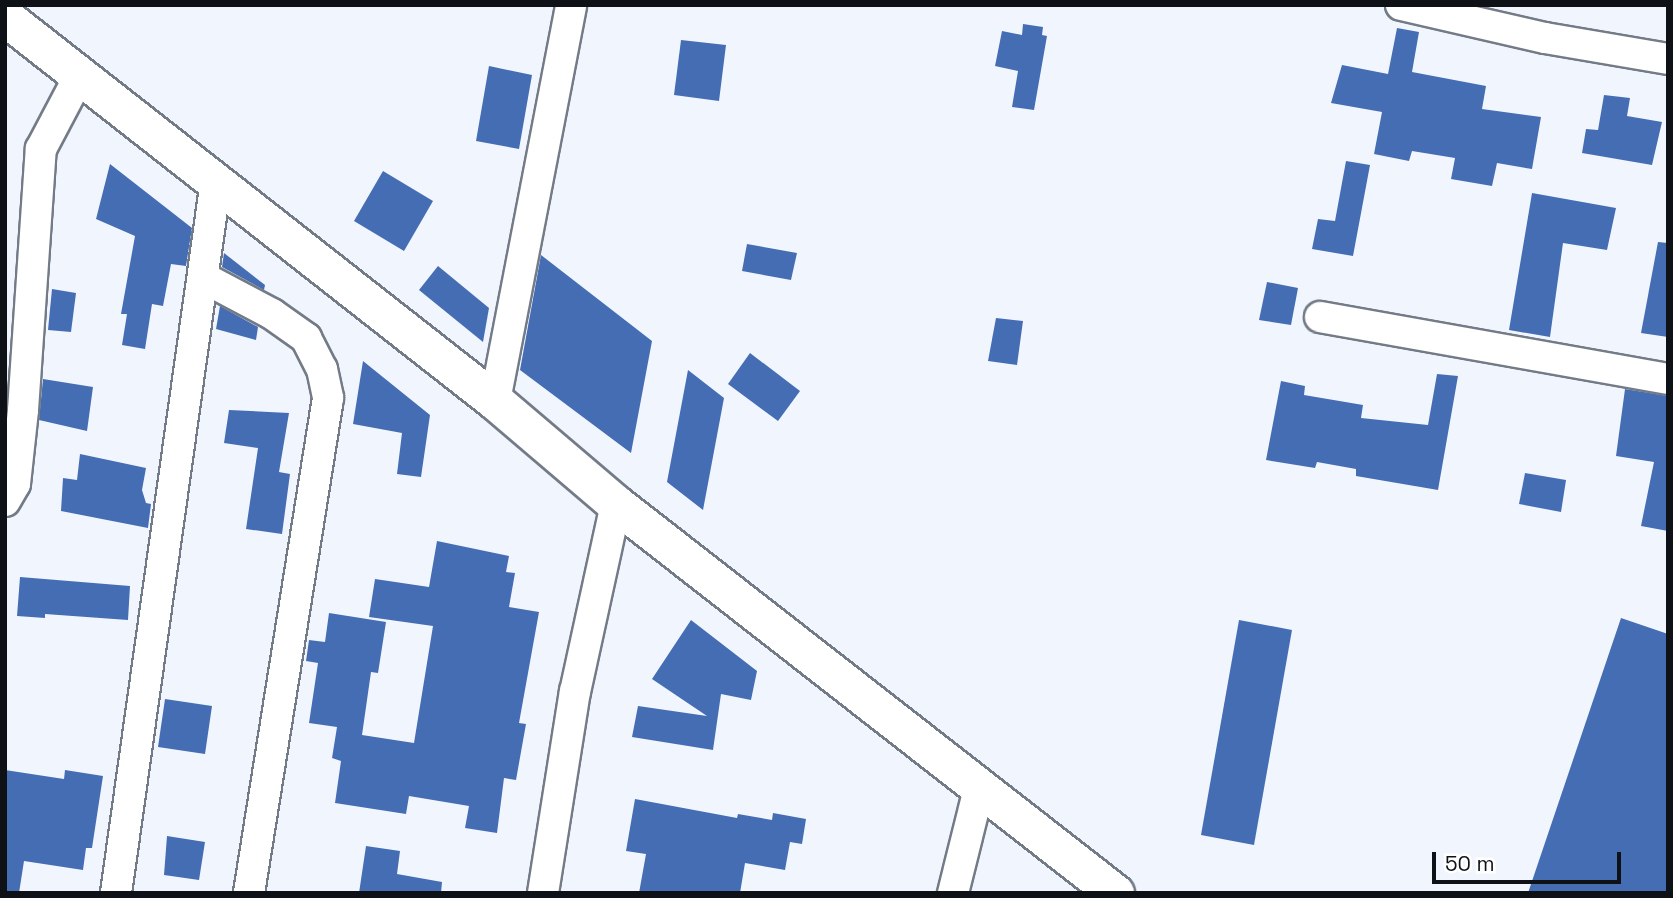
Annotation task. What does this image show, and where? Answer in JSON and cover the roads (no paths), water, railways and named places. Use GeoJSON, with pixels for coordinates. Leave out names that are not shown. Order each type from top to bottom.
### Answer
{"type":"FeatureCollection","features":[{"type":"Feature","properties":{"kind":"street"},"geometry":{"type":"LineString","coordinates":[[495,401],[571,5]]}},
{"type":"Feature","properties":{"kind":"street"},"geometry":{"type":"LineString","coordinates":[[1401,5],[1545,38],[1668,59]]}},
{"type":"Feature","properties":{"kind":"street"},"geometry":{"type":"LineString","coordinates":[[5,17],[495,401],[616,504],[980,785],[1115,893]]}},
{"type":"Feature","properties":{"kind":"street"},"geometry":{"type":"LineString","coordinates":[[5,501],[15,484],[23,410],[41,149],[79,77]]}},
{"type":"Feature","properties":{"kind":"street"},"geometry":{"type":"LineString","coordinates":[[116,893],[216,181]]}},
{"type":"Feature","properties":{"kind":"street"},"geometry":{"type":"LineString","coordinates":[[204,278],[272,314],[306,338],[322,369],[328,398],[249,893]]}},
{"type":"Feature","properties":{"kind":"street"},"geometry":{"type":"LineString","coordinates":[[1320,317],[1668,379]]}},
{"type":"Feature","properties":{"kind":"street"},"geometry":{"type":"LineString","coordinates":[[543,893],[575,692],[616,504]]}},
{"type":"Feature","properties":{"kind":"street"},"geometry":{"type":"LineString","coordinates":[[953,893],[980,785]]}}]}
